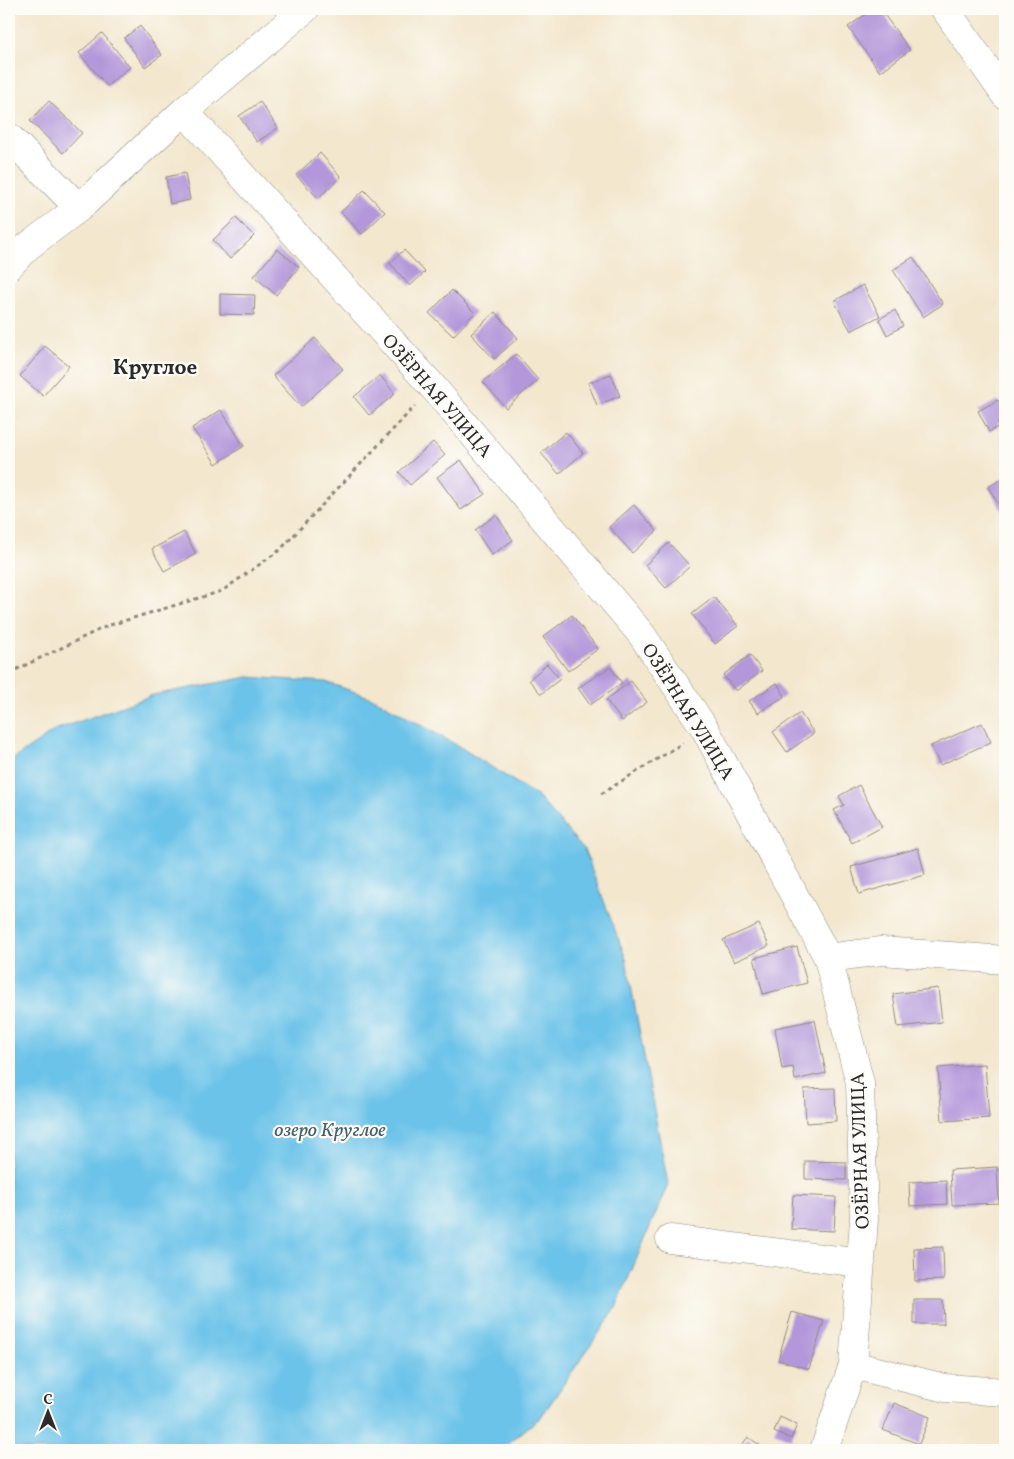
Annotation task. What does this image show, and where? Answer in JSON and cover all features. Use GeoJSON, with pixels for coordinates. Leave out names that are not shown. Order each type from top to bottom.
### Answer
{"type":"FeatureCollection","features":[{"type":"Feature","properties":{"kind":"street"},"geometry":{"type":"LineString","coordinates":[[9,266],[27,247],[79,208],[184,112],[305,9]]}},
{"type":"Feature","properties":{"kind":"street"},"geometry":{"type":"LineString","coordinates":[[946,9],[1005,95]]}},
{"type":"Feature","properties":{"kind":"street","name":"ОЗЁРНАЯ УЛИЦА"},"geometry":{"type":"LineString","coordinates":[[184,112],[433,387],[642,636],[705,729],[828,958],[860,1083],[864,1220],[853,1365],[824,1450]]}},
{"type":"Feature","properties":{"kind":"street"},"geometry":{"type":"LineString","coordinates":[[9,137],[79,208]]}},
{"type":"Feature","properties":{"kind":"street"},"geometry":{"type":"LineString","coordinates":[[828,958],[881,951],[1005,960]]}},
{"type":"Feature","properties":{"kind":"street"},"geometry":{"type":"LineString","coordinates":[[670,1239],[861,1263]]}},
{"type":"Feature","properties":{"kind":"street"},"geometry":{"type":"LineString","coordinates":[[853,1365],[945,1388],[1005,1392]]}},
{"type":"Feature","properties":{"kind":"path"},"geometry":{"type":"LineString","coordinates":[[9,673],[108,626],[222,591],[280,550],[433,387]]}},
{"type":"Feature","properties":{"kind":"path"},"geometry":{"type":"LineString","coordinates":[[602,794],[705,729]]}},
{"type":"Feature","properties":{"kind":"water","name":"озеро Круглое"},"geometry":{"type":"Polygon","coordinates":[[[248,677],[326,682],[375,699],[460,747],[537,796],[584,849],[626,959],[668,1184],[615,1310],[541,1417],[500,1450],[9,1450],[9,762],[55,730],[153,695],[248,677]]]}},
{"type":"Feature","properties":{"kind":"building"},"geometry":{"type":"Polygon","coordinates":[[[873,9],[880,9],[910,50],[880,72],[848,27],[873,9]]]}},
{"type":"Feature","properties":{"kind":"building"},"geometry":{"type":"Polygon","coordinates":[[[140,26],[162,55],[145,67],[124,38],[140,26]]]}},
{"type":"Feature","properties":{"kind":"building"},"geometry":{"type":"Polygon","coordinates":[[[102,33],[130,67],[107,86],[79,53],[102,33]]]}},
{"type":"Feature","properties":{"kind":"building"},"geometry":{"type":"Polygon","coordinates":[[[49,101],[82,133],[63,153],[30,121],[49,101]]]}},
{"type":"Feature","properties":{"kind":"building"},"geometry":{"type":"Polygon","coordinates":[[[260,102],[278,128],[257,142],[239,116],[260,102]]]}},
{"type":"Feature","properties":{"kind":"building"},"geometry":{"type":"Polygon","coordinates":[[[320,153],[341,177],[318,198],[296,175],[320,153]]]}},
{"type":"Feature","properties":{"kind":"building"},"geometry":{"type":"Polygon","coordinates":[[[185,173],[190,200],[170,204],[166,177],[185,173]]]}},
{"type":"Feature","properties":{"kind":"building"},"geometry":{"type":"Polygon","coordinates":[[[364,190],[385,212],[362,234],[341,212],[364,190]]]}},
{"type":"Feature","properties":{"kind":"building"},"geometry":{"type":"Polygon","coordinates":[[[236,218],[254,236],[230,259],[213,240],[236,218]]]}},
{"type":"Feature","properties":{"kind":"building"},"geometry":{"type":"Polygon","coordinates":[[[277,249],[299,267],[276,295],[254,276],[277,249]]]}},
{"type":"Feature","properties":{"kind":"building"},"geometry":{"type":"Polygon","coordinates":[[[404,250],[425,272],[410,286],[390,263],[404,250]]]}},
{"type":"Feature","properties":{"kind":"building"},"geometry":{"type":"Polygon","coordinates":[[[913,257],[943,304],[923,317],[893,270],[913,257]]]}},
{"type":"Feature","properties":{"kind":"building"},"geometry":{"type":"Polygon","coordinates":[[[863,285],[880,316],[851,331],[834,301],[863,285]]]}},
{"type":"Feature","properties":{"kind":"building"},"geometry":{"type":"Polygon","coordinates":[[[452,290],[475,313],[453,336],[429,313],[452,290]]]}},
{"type":"Feature","properties":{"kind":"building"},"geometry":{"type":"Polygon","coordinates":[[[220,294],[255,295],[254,315],[220,314],[220,294]]]}},
{"type":"Feature","properties":{"kind":"building"},"geometry":{"type":"Polygon","coordinates":[[[895,310],[903,326],[887,335],[879,319],[895,310]]]}},
{"type":"Feature","properties":{"kind":"building"},"geometry":{"type":"Polygon","coordinates":[[[495,312],[518,338],[494,359],[471,334],[495,312]]]}},
{"type":"Feature","properties":{"kind":"building"},"geometry":{"type":"Polygon","coordinates":[[[315,338],[343,369],[301,407],[273,376],[315,338]]]}},
{"type":"Feature","properties":{"kind":"building"},"geometry":{"type":"Polygon","coordinates":[[[45,346],[69,366],[43,396],[20,376],[45,346]]]}},
{"type":"Feature","properties":{"kind":"building"},"geometry":{"type":"Polygon","coordinates":[[[516,354],[538,380],[506,408],[483,382],[516,354]]]}},
{"type":"Feature","properties":{"kind":"building"},"geometry":{"type":"Polygon","coordinates":[[[611,374],[620,396],[597,405],[588,383],[611,374]]]}},
{"type":"Feature","properties":{"kind":"building"},"geometry":{"type":"Polygon","coordinates":[[[380,375],[395,394],[369,415],[354,397],[380,375]]]}},
{"type":"Feature","properties":{"kind":"building"},"geometry":{"type":"Polygon","coordinates":[[[998,400],[1005,413],[1005,419],[998,423],[999,426],[989,432],[978,411],[998,400]]]}},
{"type":"Feature","properties":{"kind":"building"},"geometry":{"type":"Polygon","coordinates":[[[221,410],[244,446],[216,464],[192,428],[221,410]]]}},
{"type":"Feature","properties":{"kind":"building"},"geometry":{"type":"Polygon","coordinates":[[[566,432],[583,453],[559,474],[541,453],[566,432]]]}},
{"type":"Feature","properties":{"kind":"building"},"geometry":{"type":"Polygon","coordinates":[[[433,442],[445,455],[410,485],[399,472],[433,442]]]}},
{"type":"Feature","properties":{"kind":"building"},"geometry":{"type":"Polygon","coordinates":[[[461,460],[485,494],[461,510],[437,477],[461,460]]]}},
{"type":"Feature","properties":{"kind":"building"},"geometry":{"type":"Polygon","coordinates":[[[1005,477],[1005,515],[988,487],[1005,477]]]}},
{"type":"Feature","properties":{"kind":"building"},"geometry":{"type":"Polygon","coordinates":[[[634,505],[657,531],[632,553],[609,527],[634,505]]]}},
{"type":"Feature","properties":{"kind":"building"},"geometry":{"type":"Polygon","coordinates":[[[496,515],[513,540],[492,555],[475,530],[496,515]]]}},
{"type":"Feature","properties":{"kind":"building"},"geometry":{"type":"Polygon","coordinates":[[[184,532],[196,554],[164,571],[152,549],[184,532]]]}},
{"type":"Feature","properties":{"kind":"building"},"geometry":{"type":"Polygon","coordinates":[[[669,543],[690,566],[666,588],[645,565],[669,543]]]}},
{"type":"Feature","properties":{"kind":"building"},"geometry":{"type":"Polygon","coordinates":[[[714,597],[738,626],[715,644],[692,614],[714,597]]]}},
{"type":"Feature","properties":{"kind":"building"},"geometry":{"type":"Polygon","coordinates":[[[572,615],[598,649],[568,671],[543,637],[572,615]]]}},
{"type":"Feature","properties":{"kind":"building"},"geometry":{"type":"Polygon","coordinates":[[[750,655],[762,671],[736,691],[723,675],[750,655]]]}},
{"type":"Feature","properties":{"kind":"building"},"geometry":{"type":"Polygon","coordinates":[[[547,664],[560,679],[541,694],[529,680],[547,664]]]}},
{"type":"Feature","properties":{"kind":"building"},"geometry":{"type":"Polygon","coordinates":[[[610,667],[622,683],[590,705],[578,688],[610,667]]]}},
{"type":"Feature","properties":{"kind":"building"},"geometry":{"type":"Polygon","coordinates":[[[631,681],[647,702],[622,721],[606,700],[631,681]]]}},
{"type":"Feature","properties":{"kind":"building"},"geometry":{"type":"Polygon","coordinates":[[[777,683],[785,696],[758,713],[749,701],[777,683]]]}},
{"type":"Feature","properties":{"kind":"building"},"geometry":{"type":"Polygon","coordinates":[[[800,713],[814,733],[787,752],[773,732],[800,713]]]}},
{"type":"Feature","properties":{"kind":"building"},"geometry":{"type":"Polygon","coordinates":[[[982,723],[991,742],[940,765],[931,746],[982,723]]]}},
{"type":"Feature","properties":{"kind":"building"},"geometry":{"type":"Polygon","coordinates":[[[859,785],[882,827],[852,843],[834,810],[844,805],[839,796],[859,785]]]}},
{"type":"Feature","properties":{"kind":"building"},"geometry":{"type":"Polygon","coordinates":[[[918,848],[925,875],[859,894],[851,867],[918,848]]]}},
{"type":"Feature","properties":{"kind":"building"},"geometry":{"type":"Polygon","coordinates":[[[759,924],[769,946],[734,962],[723,940],[759,924]]]}},
{"type":"Feature","properties":{"kind":"building"},"geometry":{"type":"Polygon","coordinates":[[[797,947],[807,983],[763,994],[754,958],[797,947]]]}},
{"type":"Feature","properties":{"kind":"building"},"geometry":{"type":"Polygon","coordinates":[[[938,988],[942,1022],[898,1027],[893,994],[938,988]]]}},
{"type":"Feature","properties":{"kind":"building"},"geometry":{"type":"Polygon","coordinates":[[[815,1020],[826,1073],[795,1080],[793,1067],[782,1069],[775,1028],[815,1020]]]}},
{"type":"Feature","properties":{"kind":"building"},"geometry":{"type":"Polygon","coordinates":[[[985,1064],[989,1118],[942,1121],[938,1068],[985,1064]]]}},
{"type":"Feature","properties":{"kind":"building"},"geometry":{"type":"Polygon","coordinates":[[[835,1088],[836,1121],[806,1123],[804,1089],[835,1088]]]}},
{"type":"Feature","properties":{"kind":"building"},"geometry":{"type":"Polygon","coordinates":[[[805,1161],[846,1162],[846,1180],[805,1179],[805,1161]]]}},
{"type":"Feature","properties":{"kind":"building"},"geometry":{"type":"Polygon","coordinates":[[[997,1167],[999,1203],[952,1205],[950,1170],[997,1167]]]}},
{"type":"Feature","properties":{"kind":"building"},"geometry":{"type":"Polygon","coordinates":[[[946,1180],[947,1204],[910,1206],[909,1182],[946,1180]]]}},
{"type":"Feature","properties":{"kind":"building"},"geometry":{"type":"Polygon","coordinates":[[[793,1195],[836,1197],[834,1231],[791,1229],[793,1195]]]}},
{"type":"Feature","properties":{"kind":"building"},"geometry":{"type":"Polygon","coordinates":[[[943,1247],[944,1280],[915,1281],[914,1248],[943,1247]]]}},
{"type":"Feature","properties":{"kind":"building"},"geometry":{"type":"Polygon","coordinates":[[[914,1300],[943,1300],[944,1324],[914,1324],[914,1300]]]}},
{"type":"Feature","properties":{"kind":"building"},"geometry":{"type":"Polygon","coordinates":[[[792,1312],[824,1321],[809,1369],[778,1360],[792,1312]]]}},
{"type":"Feature","properties":{"kind":"building"},"geometry":{"type":"Polygon","coordinates":[[[894,1403],[930,1417],[919,1444],[883,1430],[894,1403]]]}},
{"type":"Feature","properties":{"kind":"building"},"geometry":{"type":"Polygon","coordinates":[[[780,1417],[797,1425],[791,1439],[774,1432],[780,1417]]]}},
{"type":"Feature","properties":{"kind":"building"},"geometry":{"type":"Polygon","coordinates":[[[748,1437],[767,1450],[738,1450],[748,1437]]]}},
{"type":"Feature","properties":{"kind":"district","name":"Круглое"},"geometry":{"type":"Point","coordinates":[155,367]}}]}
